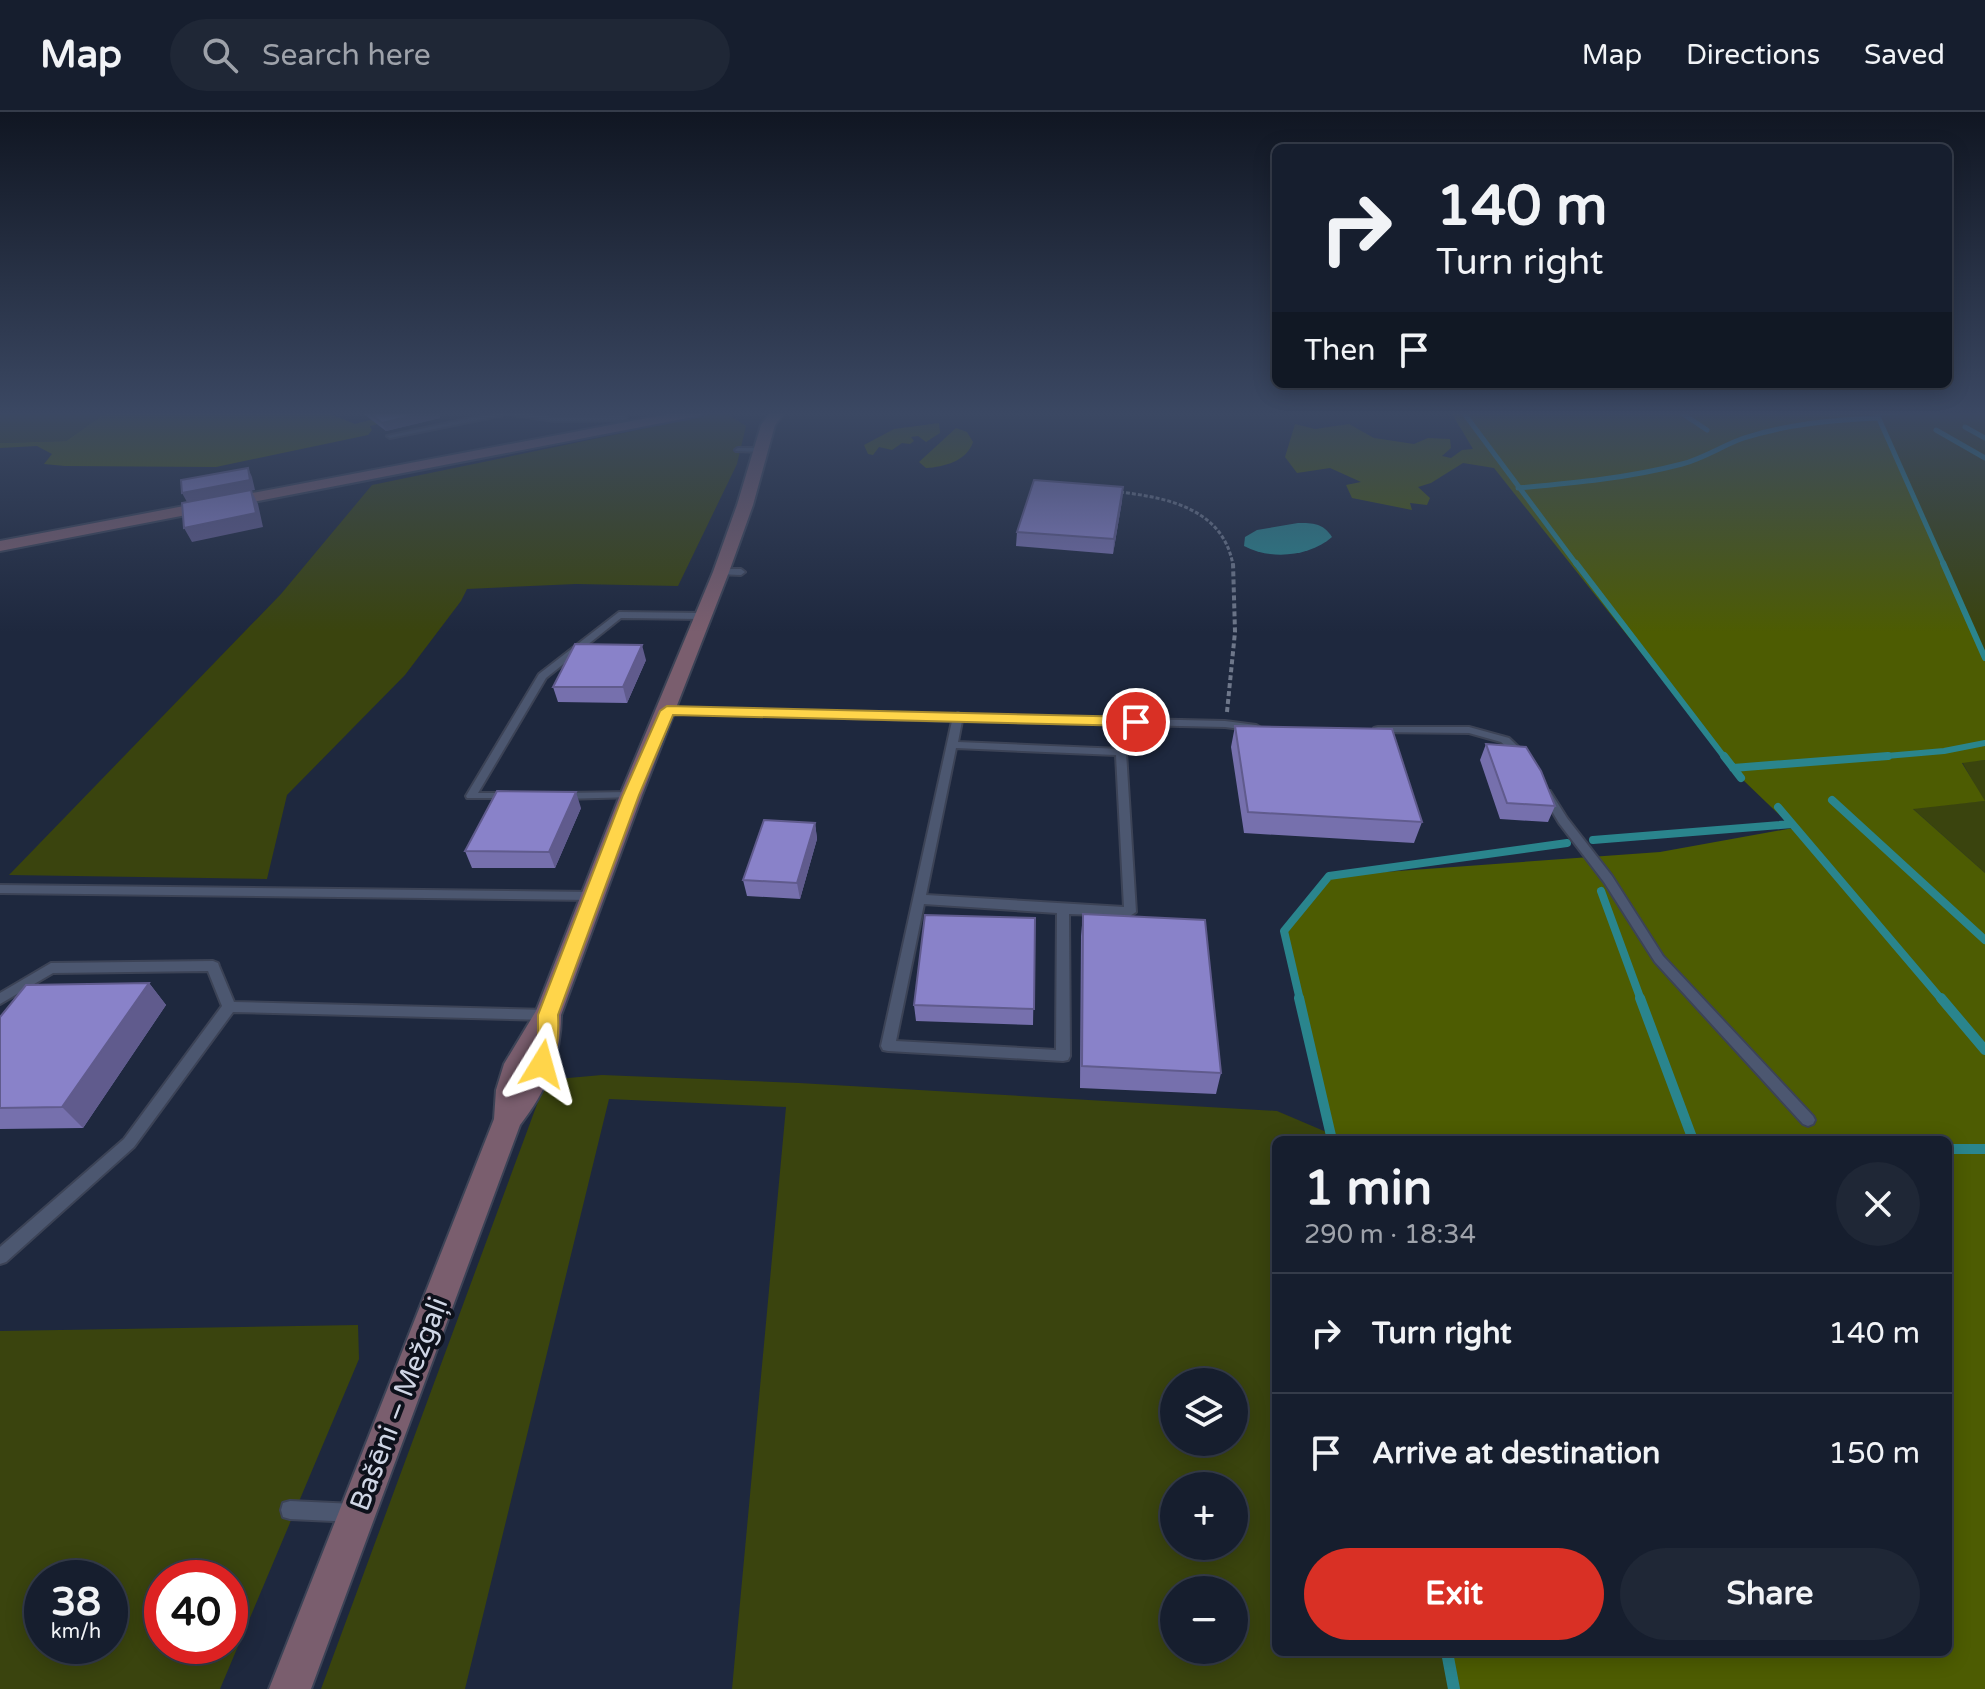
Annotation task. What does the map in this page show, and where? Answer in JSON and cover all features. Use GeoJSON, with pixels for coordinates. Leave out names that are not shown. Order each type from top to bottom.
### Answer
{"type":"FeatureCollection","features":[{"type":"Feature","properties":{"kind":"street"},"geometry":{"type":"LineString","coordinates":[[0,546],[314,486]]}},
{"type":"Feature","properties":{"kind":"street","name":"Bašēni – Mežgaļi"},"geometry":{"type":"LineString","coordinates":[[290,1689],[508,1119],[525,1099],[542,1064],[548,1037],[548,1015],[631,795],[704,616],[731,572],[751,486]]}},
{"type":"Feature","properties":{"kind":"lane"},"geometry":{"type":"LineString","coordinates":[[517,796],[471,796],[542,676],[619,615],[704,616]]}},
{"type":"Feature","properties":{"kind":"lane"},"geometry":{"type":"LineString","coordinates":[[667,711],[1225,724],[1270,730]]}},
{"type":"Feature","properties":{"kind":"lane"},"geometry":{"type":"LineString","coordinates":[[958,716],[888,1046],[1063,1056],[1063,909]]}},
{"type":"Feature","properties":{"kind":"lane"},"geometry":{"type":"LineString","coordinates":[[1362,730],[1469,730],[1505,740],[1534,771]]}},
{"type":"Feature","properties":{"kind":"lane"},"geometry":{"type":"LineString","coordinates":[[919,899],[1130,912],[1121,752],[952,745]]}},
{"type":"Feature","properties":{"kind":"lane"},"geometry":{"type":"LineString","coordinates":[[1541,783],[1659,959],[1808,1120]]}},
{"type":"Feature","properties":{"kind":"lane"},"geometry":{"type":"LineString","coordinates":[[548,796],[631,795]]}},
{"type":"Feature","properties":{"kind":"lane"},"geometry":{"type":"LineString","coordinates":[[0,889],[592,896]]}},
{"type":"Feature","properties":{"kind":"lane"},"geometry":{"type":"LineString","coordinates":[[0,999],[51,968],[213,966],[229,1007]]}},
{"type":"Feature","properties":{"kind":"lane"},"geometry":{"type":"LineString","coordinates":[[229,1007],[548,1015]]}},
{"type":"Feature","properties":{"kind":"lane"},"geometry":{"type":"LineString","coordinates":[[0,1257],[129,1143],[229,1007]]}},
{"type":"Feature","properties":{"kind":"lane"},"geometry":{"type":"LineString","coordinates":[[290,1510],[357,1513]]}},
{"type":"Feature","properties":{"kind":"path"},"geometry":{"type":"LineString","coordinates":[[1114,491],[1157,497],[1202,514],[1230,550],[1234,582],[1233,679],[1225,724]]}},
{"type":"Feature","properties":{"kind":"shaded area"},"geometry":{"type":"Polygon","coordinates":[[[372,486],[727,486],[678,586],[576,584],[467,589],[405,675],[287,795],[267,879],[9,875],[281,594],[372,486]]]}},
{"type":"Feature","properties":{"kind":"shaded area"},"geometry":{"type":"Polygon","coordinates":[[[1908,486],[1985,486],[1985,658],[1908,486]]]}},
{"type":"Feature","properties":{"kind":"shaded area"},"geometry":{"type":"Polygon","coordinates":[[[1298,523],[1317,525],[1332,537],[1312,549],[1289,554],[1265,553],[1244,546],[1245,537],[1257,530],[1298,523]]]}},
{"type":"Feature","properties":{"kind":"shaded area"},"geometry":{"type":"Polygon","coordinates":[[[1985,760],[1985,873],[1912,808],[1984,801],[1962,762],[1985,760]]]}},
{"type":"Feature","properties":{"kind":"shaded area"},"geometry":{"type":"Polygon","coordinates":[[[602,1075],[799,1083],[1277,1111],[1331,1134],[1272,1136],[1272,1656],[1446,1656],[1453,1689],[732,1689],[786,1107],[609,1099],[465,1689],[321,1689],[546,1080],[602,1075]]]}},
{"type":"Feature","properties":{"kind":"shaded area"},"geometry":{"type":"Polygon","coordinates":[[[358,1325],[359,1359],[248,1623],[248,1560],[144,1560],[144,1664],[231,1664],[220,1689],[0,1689],[0,1331],[358,1325]]]}},
{"type":"Feature","properties":{"kind":"green space"},"geometry":{"type":"Polygon","coordinates":[[[1346,486],[1423,486],[1418,487],[1430,498],[1427,505],[1410,503],[1412,510],[1352,498],[1346,486]]]}},
{"type":"Feature","properties":{"kind":"green space"},"geometry":{"type":"Polygon","coordinates":[[[1508,486],[1908,486],[1985,659],[1985,760],[1962,763],[1985,801],[1913,809],[1985,873],[1985,1689],[1454,1689],[1448,1656],[1952,1656],[1952,1136],[1331,1136],[1284,931],[1329,876],[1660,852],[1793,828],[1741,778],[1508,486]]]}},
{"type":"Feature","properties":{"kind":"building"},"geometry":{"type":"Polygon","coordinates":[[[181,486],[221,486],[182,493],[181,486]]]}},
{"type":"Feature","properties":{"kind":"building"},"geometry":{"type":"Polygon","coordinates":[[[1032,486],[1123,487],[1114,539],[1017,532],[1032,486]]]}},
{"type":"Feature","properties":{"kind":"building"},"geometry":{"type":"Polygon","coordinates":[[[251,490],[256,513],[184,528],[182,503],[251,490]]]}},
{"type":"Feature","properties":{"kind":"building"},"geometry":{"type":"Polygon","coordinates":[[[575,644],[642,645],[623,687],[553,687],[575,644]]]}},
{"type":"Feature","properties":{"kind":"building"},"geometry":{"type":"Polygon","coordinates":[[[1235,726],[1392,729],[1422,822],[1248,812],[1235,726]]]}},
{"type":"Feature","properties":{"kind":"building"},"geometry":{"type":"Polygon","coordinates":[[[1486,744],[1526,747],[1541,771],[1555,806],[1507,803],[1486,744]]]}},
{"type":"Feature","properties":{"kind":"building"},"geometry":{"type":"Polygon","coordinates":[[[497,791],[576,792],[549,852],[465,851],[497,791]]]}},
{"type":"Feature","properties":{"kind":"building"},"geometry":{"type":"Polygon","coordinates":[[[764,820],[815,823],[797,883],[743,880],[764,820]]]}},
{"type":"Feature","properties":{"kind":"building"},"geometry":{"type":"Polygon","coordinates":[[[1083,914],[1205,920],[1221,1073],[1082,1066],[1083,914]]]}},
{"type":"Feature","properties":{"kind":"building"},"geometry":{"type":"Polygon","coordinates":[[[925,915],[1035,918],[1034,1009],[914,1005],[925,915]]]}},
{"type":"Feature","properties":{"kind":"building"},"geometry":{"type":"Polygon","coordinates":[[[149,983],[62,1107],[0,1108],[0,1017],[26,985],[149,983]]]}},
{"type":"Feature","properties":{"kind":"waterway"},"geometry":{"type":"LineString","coordinates":[[1520,488],[1543,486]]}},
{"type":"Feature","properties":{"kind":"waterway"},"geometry":{"type":"LineString","coordinates":[[1909,486],[1944,565]]}},
{"type":"Feature","properties":{"kind":"waterway"},"geometry":{"type":"LineString","coordinates":[[1520,488],[1577,565]]}},
{"type":"Feature","properties":{"kind":"waterway"},"geometry":{"type":"LineString","coordinates":[[1576,563],[1725,758]]}},
{"type":"Feature","properties":{"kind":"waterway"},"geometry":{"type":"LineString","coordinates":[[1943,563],[1985,658]]}},
{"type":"Feature","properties":{"kind":"waterway"},"geometry":{"type":"LineString","coordinates":[[1870,757],[1944,751],[1985,743]]}},
{"type":"Feature","properties":{"kind":"waterway"},"geometry":{"type":"LineString","coordinates":[[1724,756],[1733,768]]}},
{"type":"Feature","properties":{"kind":"waterway"},"geometry":{"type":"LineString","coordinates":[[1870,757],[1888,756]]}},
{"type":"Feature","properties":{"kind":"waterway"},"geometry":{"type":"LineString","coordinates":[[1733,768],[1870,757]]}},
{"type":"Feature","properties":{"kind":"waterway"},"geometry":{"type":"LineString","coordinates":[[1863,758],[1870,757]]}},
{"type":"Feature","properties":{"kind":"waterway"},"geometry":{"type":"LineString","coordinates":[[1733,768],[1741,778]]}},
{"type":"Feature","properties":{"kind":"waterway"},"geometry":{"type":"LineString","coordinates":[[1832,800],[1985,940]]}},
{"type":"Feature","properties":{"kind":"waterway"},"geometry":{"type":"LineString","coordinates":[[1778,807],[1942,1000]]}},
{"type":"Feature","properties":{"kind":"waterway"},"geometry":{"type":"LineString","coordinates":[[1593,840],[1792,824]]}},
{"type":"Feature","properties":{"kind":"waterway"},"geometry":{"type":"LineString","coordinates":[[1300,1000],[1284,931],[1329,876],[1567,843]]}},
{"type":"Feature","properties":{"kind":"waterway"},"geometry":{"type":"LineString","coordinates":[[1601,891],[1641,1000]]}},
{"type":"Feature","properties":{"kind":"waterway"},"geometry":{"type":"LineString","coordinates":[[1299,998],[1331,1136]]}},
{"type":"Feature","properties":{"kind":"waterway"},"geometry":{"type":"LineString","coordinates":[[1640,998],[1692,1136]]}},
{"type":"Feature","properties":{"kind":"waterway"},"geometry":{"type":"LineString","coordinates":[[1941,998],[1985,1050]]}},
{"type":"Feature","properties":{"kind":"waterway"},"geometry":{"type":"LineString","coordinates":[[1952,1149],[1985,1149]]}},
{"type":"Feature","properties":{"kind":"waterway"},"geometry":{"type":"LineString","coordinates":[[1448,1656],[1454,1689]]}},
{"type":"Feature","properties":{"kind":"route"},"geometry":{"type":"LineString","coordinates":[[542,1064],[548,1037],[548,1015],[631,795],[667,711],[1136,722]]}}]}
